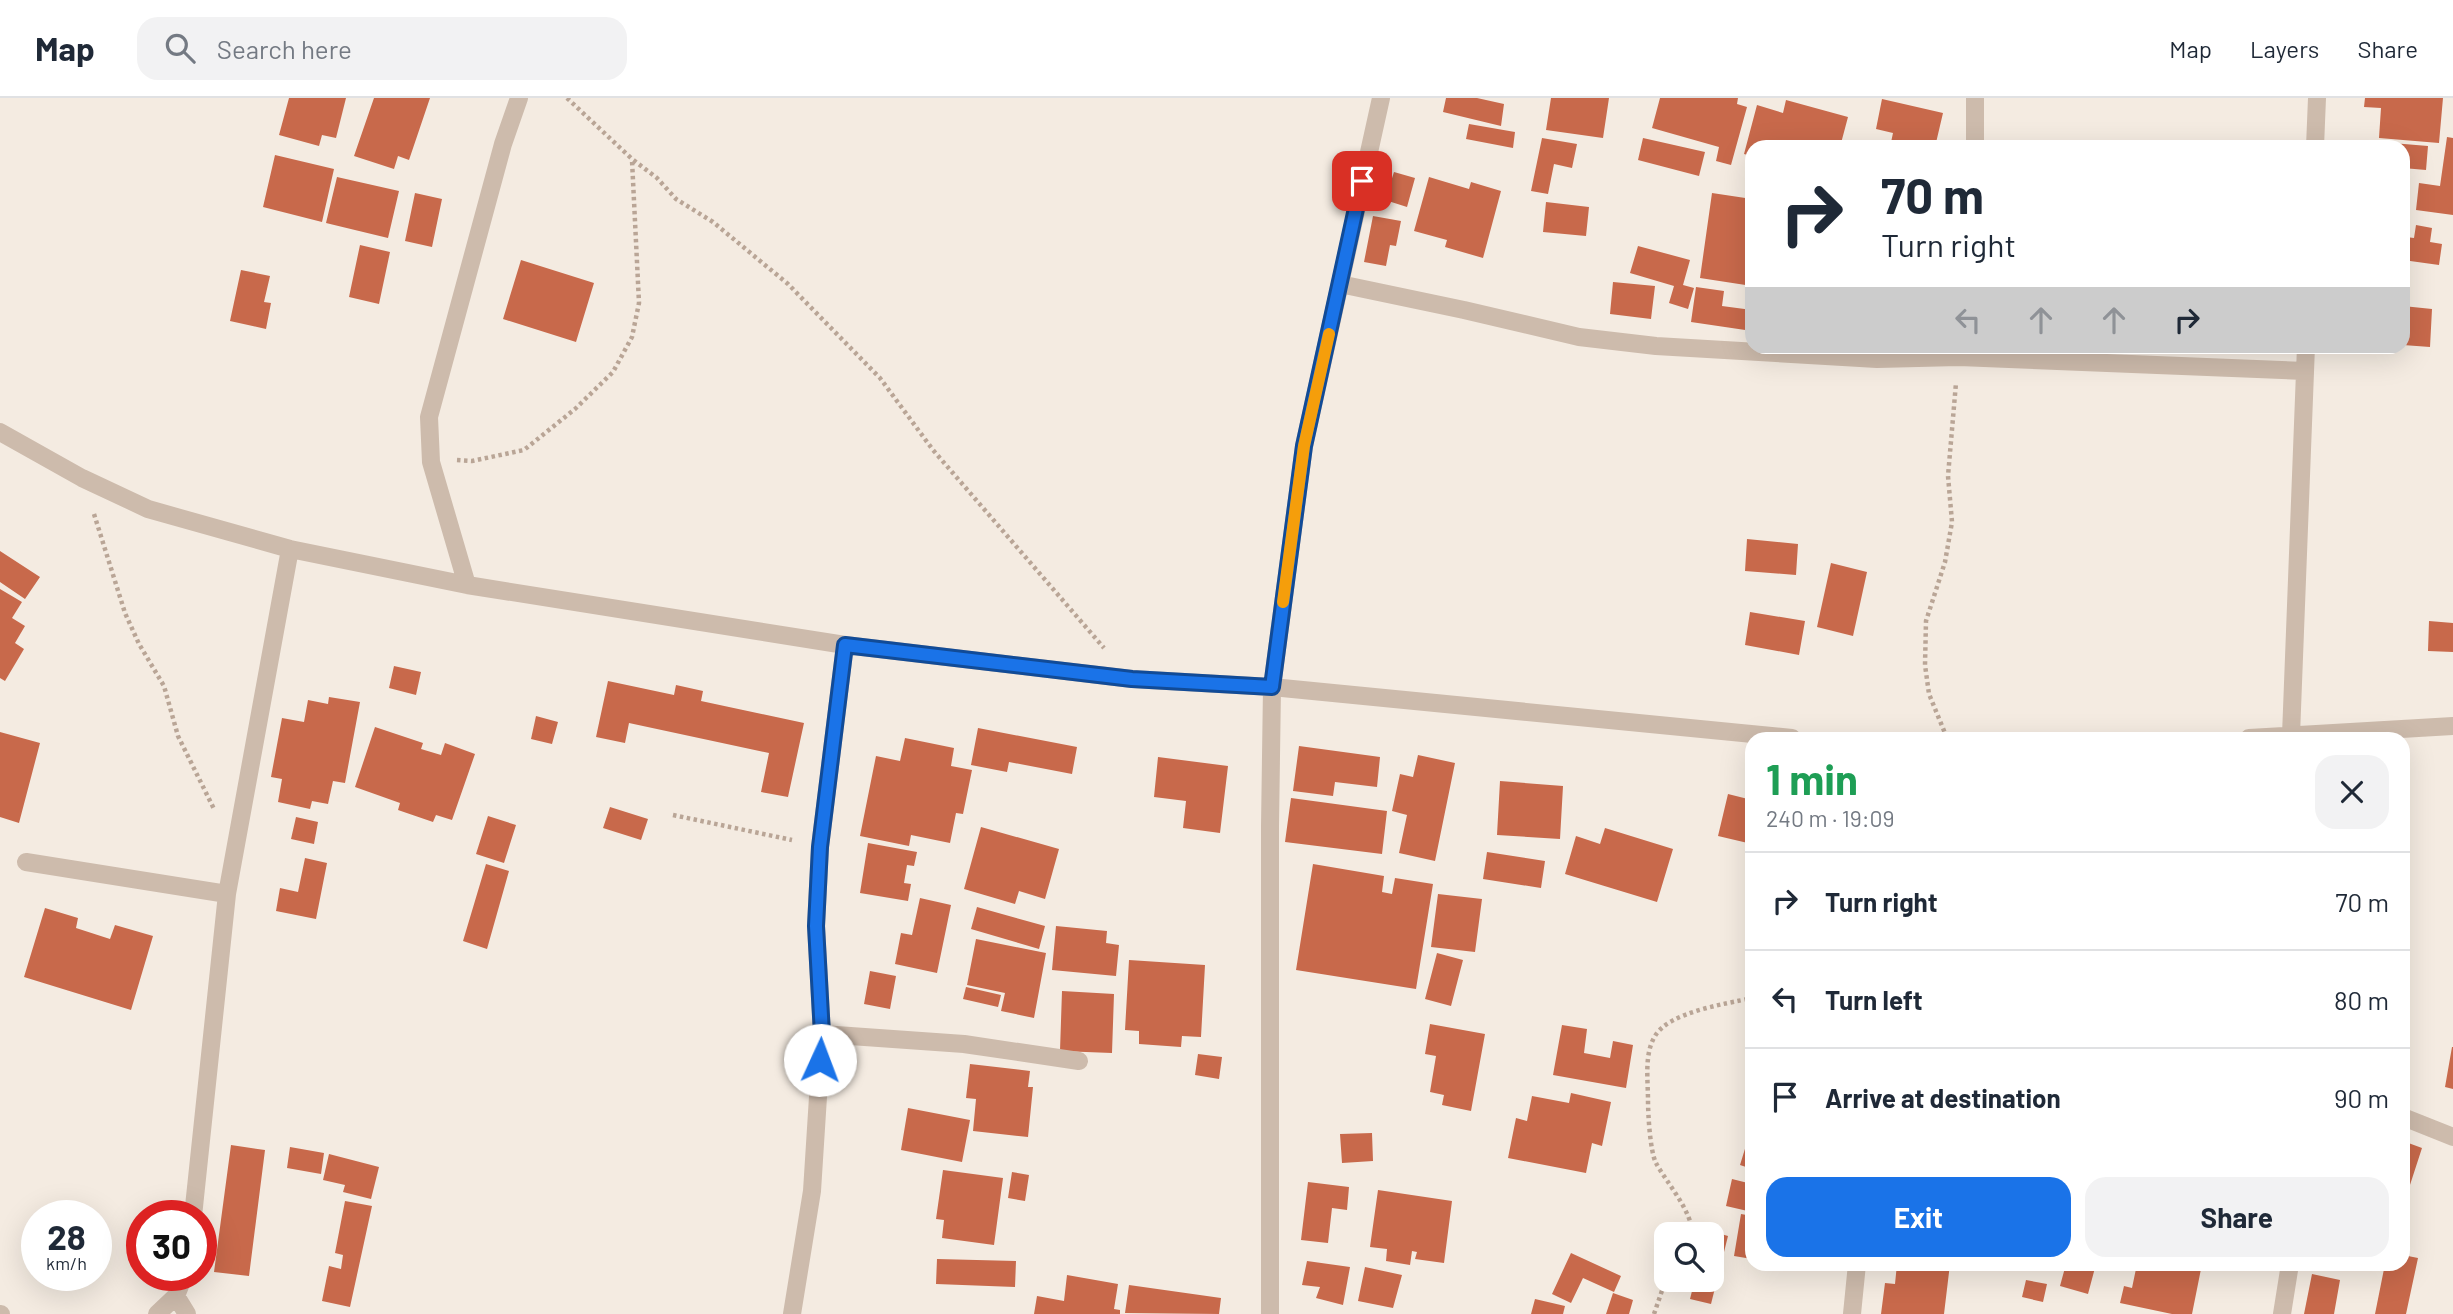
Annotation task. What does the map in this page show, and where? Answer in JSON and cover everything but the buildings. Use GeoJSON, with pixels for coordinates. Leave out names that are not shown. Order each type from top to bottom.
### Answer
{"type":"FeatureCollection","features":[{"type":"Feature","properties":{"kind":"street"},"geometry":{"type":"LineString","coordinates":[[467,585],[431,462],[429,417],[503,144],[519,98]]}},
{"type":"Feature","properties":{"kind":"street"},"geometry":{"type":"LineString","coordinates":[[1270,1314],[1272,687],[1304,446],[1381,98]]}},
{"type":"Feature","properties":{"kind":"street"},"geometry":{"type":"LineString","coordinates":[[1975,98],[1975,140]]}},
{"type":"Feature","properties":{"kind":"street"},"geometry":{"type":"LineString","coordinates":[[2315,140],[2317,98]]}},
{"type":"Feature","properties":{"kind":"street"},"geometry":{"type":"LineString","coordinates":[[1340,284],[1579,337],[1745,350]]}},
{"type":"Feature","properties":{"kind":"street"},"geometry":{"type":"LineString","coordinates":[[1800,354],[1877,359],[1958,357],[1970,354]]}},
{"type":"Feature","properties":{"kind":"street"},"geometry":{"type":"LineString","coordinates":[[2012,354],[2305,371]]}},
{"type":"Feature","properties":{"kind":"street"},"geometry":{"type":"LineString","coordinates":[[2298,732],[2306,354]]}},
{"type":"Feature","properties":{"kind":"street"},"geometry":{"type":"LineString","coordinates":[[0,432],[82,478],[148,509],[290,549],[467,585],[845,645],[1132,679],[1272,687],[1745,733]]}},
{"type":"Feature","properties":{"kind":"street"},"geometry":{"type":"LineString","coordinates":[[195,1200],[227,894],[290,549]]}},
{"type":"Feature","properties":{"kind":"street"},"geometry":{"type":"LineString","coordinates":[[792,1314],[812,1191],[822,1034],[816,926],[820,847],[845,645]]}},
{"type":"Feature","properties":{"kind":"street"},"geometry":{"type":"LineString","coordinates":[[2360,732],[2453,726]]}},
{"type":"Feature","properties":{"kind":"street"},"geometry":{"type":"LineString","coordinates":[[26,862],[227,894]]}},
{"type":"Feature","properties":{"kind":"street"},"geometry":{"type":"LineString","coordinates":[[822,1034],[964,1044],[1079,1061]]}},
{"type":"Feature","properties":{"kind":"street"},"geometry":{"type":"LineString","coordinates":[[2410,1120],[2453,1137]]}},
{"type":"Feature","properties":{"kind":"street"},"geometry":{"type":"LineString","coordinates":[[1852,1314],[1856,1271]]}},
{"type":"Feature","properties":{"kind":"street"},"geometry":{"type":"LineString","coordinates":[[2282,1314],[2289,1271]]}},
{"type":"Feature","properties":{"kind":"street"},"geometry":{"type":"LineString","coordinates":[[157,1314],[178,1291]]}},
{"type":"Feature","properties":{"kind":"street"},"geometry":{"type":"LineString","coordinates":[[176,1296],[187,1314]]}},
{"type":"Feature","properties":{"kind":"path"},"geometry":{"type":"LineString","coordinates":[[566,98],[632,159],[657,178],[676,199],[713,222],[788,284],[880,378],[965,488],[1132,679]]}},
{"type":"Feature","properties":{"kind":"path"},"geometry":{"type":"LineString","coordinates":[[431,462],[472,461],[523,450],[575,409],[613,372],[632,337],[639,303],[632,159]]}},
{"type":"Feature","properties":{"kind":"path"},"geometry":{"type":"LineString","coordinates":[[1945,732],[1929,694],[1924,666],[1926,621],[1945,562],[1952,522],[1948,476],[1958,357]]}},
{"type":"Feature","properties":{"kind":"path"},"geometry":{"type":"LineString","coordinates":[[82,478],[125,613],[139,644],[164,686],[178,736],[204,790],[236,846]]}},
{"type":"Feature","properties":{"kind":"path"},"geometry":{"type":"LineString","coordinates":[[673,815],[820,847]]}},
{"type":"Feature","properties":{"kind":"path"},"geometry":{"type":"LineString","coordinates":[[1690,1222],[1654,1160],[1648,1105],[1649,1057],[1654,1037],[1666,1023],[1701,1010],[1745,1000]]}},
{"type":"Feature","properties":{"kind":"path"},"geometry":{"type":"LineString","coordinates":[[1654,1314],[1662,1292]]}},
{"type":"Feature","properties":{"kind":"slow traffic"},"geometry":{"type":"LineString","coordinates":[[1283,602],[1304,446],[1329,334]]}},
{"type":"Feature","properties":{"kind":"route"},"geometry":{"type":"LineString","coordinates":[[820,1060],[822,1034],[816,926],[820,847],[845,645],[1132,679],[1272,687],[1304,446],[1362,181]]}}]}
